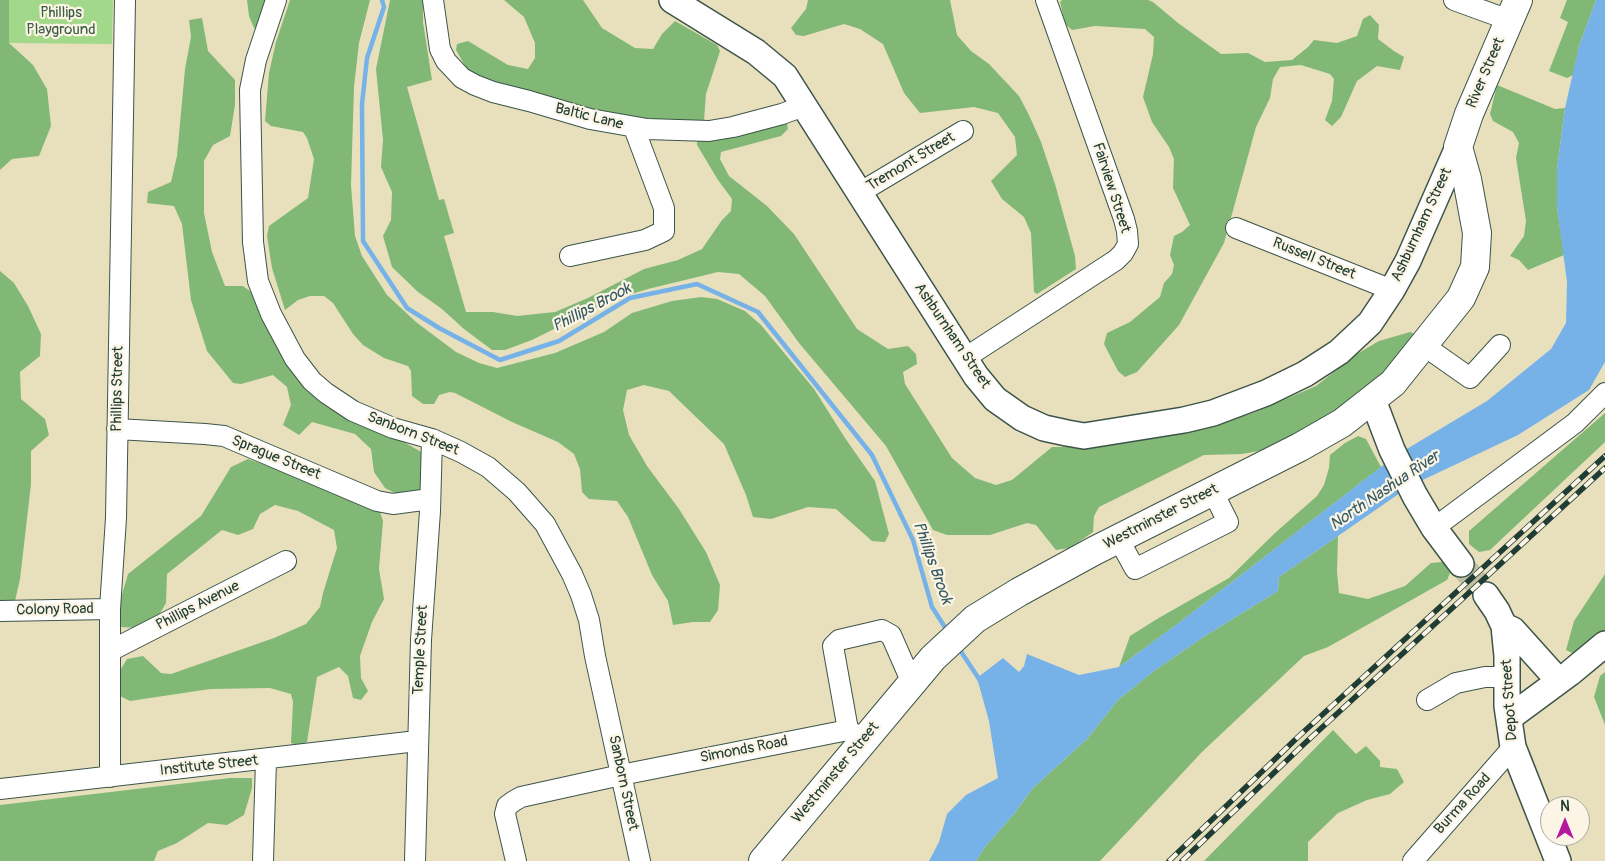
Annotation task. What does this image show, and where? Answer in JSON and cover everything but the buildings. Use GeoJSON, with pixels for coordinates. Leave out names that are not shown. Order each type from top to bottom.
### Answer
{"type":"FeatureCollection","features":[{"type":"Feature","properties":{"kind":"highway","name":"River Street"},"geometry":{"type":"LineString","coordinates":[[1458,148],[1469,114],[1513,10]]}},
{"type":"Feature","properties":{"kind":"highway","name":"Westminster Street"},"geometry":{"type":"LineString","coordinates":[[763,861],[856,735],[912,683],[933,658],[975,619],[1019,592],[1118,538],[1300,447],[1342,423],[1393,383],[1460,298],[1475,267],[1477,233],[1467,180],[1458,148]]}},
{"type":"Feature","properties":{"kind":"main road","name":"Ashburnham Street"},"geometry":{"type":"LineString","coordinates":[[672,0],[767,60],[785,76],[964,358],[995,399],[1022,418],[1044,428],[1084,436],[1184,420],[1214,413],[1266,393],[1305,374],[1348,345],[1370,323],[1392,290],[1408,261],[1458,148]]}},
{"type":"Feature","properties":{"kind":"main road"},"geometry":{"type":"LineString","coordinates":[[1373,400],[1393,451],[1415,496],[1434,528],[1461,564]]}},
{"type":"Feature","properties":{"kind":"main road","name":"Depot Street"},"geometry":{"type":"LineString","coordinates":[[1486,595],[1504,626],[1508,718],[1514,747],[1558,861]]}},
{"type":"Feature","properties":{"kind":"main road"},"geometry":{"type":"LineString","coordinates":[[1504,626],[1513,630],[1558,680]]}},
{"type":"Feature","properties":{"kind":"main road"},"geometry":{"type":"LineString","coordinates":[[1508,718],[1605,644]]}},
{"type":"Feature","properties":{"kind":"street","name":"Phillips Street"},"geometry":{"type":"LineString","coordinates":[[110,777],[110,608],[116,518],[125,0]]}},
{"type":"Feature","properties":{"kind":"street","name":"Sanborn Street"},"geometry":{"type":"LineString","coordinates":[[276,0],[256,60],[250,90],[253,242],[260,288],[287,346],[312,380],[326,393],[353,411],[393,428],[432,439],[488,467],[534,510],[559,548],[581,595],[589,620],[595,656],[640,861]]}},
{"type":"Feature","properties":{"kind":"street","name":"Baltic Lane"},"geometry":{"type":"LineString","coordinates":[[433,0],[440,49],[446,61],[462,78],[492,92],[590,119],[634,128],[679,131],[709,131],[733,127],[804,106]]}},
{"type":"Feature","properties":{"kind":"street","name":"Fairview Street"},"geometry":{"type":"LineString","coordinates":[[964,358],[1116,260],[1128,244],[1124,219],[1046,0]]}},
{"type":"Feature","properties":{"kind":"street"},"geometry":{"type":"LineString","coordinates":[[1454,0],[1513,10]]}},
{"type":"Feature","properties":{"kind":"street"},"geometry":{"type":"LineString","coordinates":[[570,256],[644,240],[664,231],[664,208],[634,128]]}},
{"type":"Feature","properties":{"kind":"street","name":"Tremont Street"},"geometry":{"type":"LineString","coordinates":[[859,193],[963,131]]}},
{"type":"Feature","properties":{"kind":"street","name":"Russell Street"},"geometry":{"type":"LineString","coordinates":[[1236,228],[1392,290]]}},
{"type":"Feature","properties":{"kind":"street"},"geometry":{"type":"LineString","coordinates":[[1423,346],[1470,378],[1500,344]]}},
{"type":"Feature","properties":{"kind":"street"},"geometry":{"type":"LineString","coordinates":[[1434,528],[1575,423],[1605,393]]}},
{"type":"Feature","properties":{"kind":"street","name":"Sprague Street"},"geometry":{"type":"LineString","coordinates":[[117,429],[224,436],[377,501],[393,504],[430,500]]}},
{"type":"Feature","properties":{"kind":"street","name":"Temple Street"},"geometry":{"type":"LineString","coordinates":[[415,861],[421,640],[432,439]]}},
{"type":"Feature","properties":{"kind":"street"},"geometry":{"type":"LineString","coordinates":[[1118,538],[1135,569],[1228,522],[1212,490]]}},
{"type":"Feature","properties":{"kind":"street","name":"Phillips Avenue"},"geometry":{"type":"LineString","coordinates":[[110,651],[286,562]]}},
{"type":"Feature","properties":{"kind":"street","name":"Colony Road"},"geometry":{"type":"LineString","coordinates":[[0,611],[110,608]]}},
{"type":"Feature","properties":{"kind":"street"},"geometry":{"type":"LineString","coordinates":[[856,735],[833,646],[840,640],[882,630],[891,634],[912,683]]}},
{"type":"Feature","properties":{"kind":"street"},"geometry":{"type":"LineString","coordinates":[[1428,700],[1456,683],[1484,678],[1507,677]]}},
{"type":"Feature","properties":{"kind":"street","name":"Simonds Road"},"geometry":{"type":"LineString","coordinates":[[516,861],[506,821],[506,810],[510,803],[525,796],[621,775],[856,735]]}},
{"type":"Feature","properties":{"kind":"street","name":"Institute Street"},"geometry":{"type":"LineString","coordinates":[[0,789],[266,760],[417,741]]}},
{"type":"Feature","properties":{"kind":"street","name":"Burma Road"},"geometry":{"type":"LineString","coordinates":[[1413,861],[1514,747]]}},
{"type":"Feature","properties":{"kind":"street"},"geometry":{"type":"LineString","coordinates":[[262,861],[266,760]]}},
{"type":"Feature","properties":{"kind":"green space"},"geometry":{"type":"Polygon","coordinates":[[[0,0],[9,0],[9,43],[33,65],[47,89],[51,126],[39,156],[12,159],[0,170],[0,0]]]}},
{"type":"Feature","properties":{"kind":"green space","name":"Phillips Playground"},"geometry":{"type":"Polygon","coordinates":[[[9,0],[113,0],[112,44],[9,43],[9,0]]]}},
{"type":"Feature","properties":{"kind":"green space"},"geometry":{"type":"Polygon","coordinates":[[[247,0],[268,0],[258,28],[254,28],[249,16],[247,0]]]}},
{"type":"Feature","properties":{"kind":"green space"},"geometry":{"type":"Polygon","coordinates":[[[290,0],[370,0],[359,43],[354,87],[351,185],[355,236],[362,256],[387,295],[416,322],[456,352],[479,363],[497,368],[555,353],[604,332],[632,313],[672,301],[701,297],[717,299],[745,311],[761,325],[814,389],[875,481],[889,534],[885,542],[872,541],[836,509],[808,507],[771,519],[753,517],[746,495],[724,444],[669,391],[644,385],[627,390],[623,410],[629,435],[647,466],[679,509],[706,552],[720,585],[718,610],[710,622],[673,625],[668,601],[652,575],[628,517],[617,501],[589,499],[582,492],[580,469],[574,454],[558,442],[512,422],[455,393],[450,392],[439,395],[434,404],[423,404],[412,396],[411,371],[408,366],[384,358],[363,345],[353,334],[333,303],[324,296],[310,296],[298,300],[285,310],[272,268],[267,236],[269,226],[308,198],[314,159],[303,132],[271,126],[265,121],[269,73],[276,42],[290,0]]]}},
{"type":"Feature","properties":{"kind":"green space"},"geometry":{"type":"Polygon","coordinates":[[[390,0],[423,0],[423,22],[432,80],[407,87],[439,200],[444,199],[454,233],[444,236],[466,312],[493,312],[517,316],[555,312],[588,298],[644,269],[678,260],[702,249],[722,220],[731,211],[732,199],[697,145],[697,138],[787,123],[788,129],[781,136],[721,152],[720,159],[729,176],[767,206],[794,234],[857,329],[888,349],[908,346],[916,354],[917,364],[903,372],[905,384],[952,458],[975,478],[996,485],[1012,480],[1052,447],[1073,447],[1196,430],[1253,413],[1316,386],[1357,354],[1379,341],[1410,332],[1413,333],[1414,341],[1374,386],[1332,413],[1273,446],[1242,454],[1204,455],[1099,507],[1094,516],[1093,532],[1070,548],[1056,550],[1036,525],[1027,523],[990,535],[947,535],[933,530],[886,446],[799,343],[765,296],[739,274],[718,272],[612,300],[532,340],[505,350],[492,350],[418,292],[392,267],[383,236],[391,220],[392,192],[381,167],[383,140],[376,69],[390,0]]]}},
{"type":"Feature","properties":{"kind":"green space"},"geometry":{"type":"Polygon","coordinates":[[[504,0],[583,0],[602,28],[635,48],[653,49],[662,34],[675,21],[717,45],[720,51],[706,94],[704,121],[642,122],[565,102],[491,86],[468,71],[456,50],[457,44],[468,41],[508,65],[528,69],[535,58],[535,43],[524,17],[504,0]]]}},
{"type":"Feature","properties":{"kind":"green space"},"geometry":{"type":"Polygon","coordinates":[[[808,0],[950,0],[957,35],[971,51],[989,64],[1019,96],[1029,115],[1041,142],[1055,184],[1075,256],[1076,269],[1037,294],[1034,292],[1031,233],[1024,217],[1002,199],[991,181],[1017,155],[1015,137],[998,113],[974,107],[920,113],[904,93],[883,44],[860,29],[844,24],[804,36],[796,35],[791,28],[806,9],[808,0]]]}},
{"type":"Feature","properties":{"kind":"green space"},"geometry":{"type":"Polygon","coordinates":[[[1062,0],[1148,0],[1221,54],[1248,53],[1265,62],[1292,60],[1314,40],[1337,43],[1357,36],[1363,19],[1370,15],[1379,25],[1378,39],[1404,57],[1400,70],[1377,66],[1357,81],[1341,117],[1332,126],[1325,120],[1332,101],[1334,79],[1330,74],[1301,65],[1280,67],[1273,79],[1270,98],[1256,127],[1224,243],[1179,325],[1137,372],[1125,377],[1118,371],[1104,344],[1107,333],[1130,322],[1160,297],[1164,283],[1172,274],[1174,265],[1170,255],[1174,236],[1190,225],[1173,188],[1174,159],[1169,147],[1152,122],[1143,97],[1153,54],[1154,37],[1145,29],[1095,26],[1072,30],[1065,24],[1060,2],[1062,0]]]}},
{"type":"Feature","properties":{"kind":"green space"},"geometry":{"type":"Polygon","coordinates":[[[1567,0],[1596,0],[1579,46],[1573,75],[1567,78],[1549,71],[1568,22],[1560,18],[1567,0]]]}},
{"type":"Feature","properties":{"kind":"green space"},"geometry":{"type":"Polygon","coordinates":[[[202,18],[208,51],[235,80],[235,105],[230,136],[213,145],[204,161],[204,213],[212,252],[225,286],[243,286],[254,294],[281,349],[324,405],[356,422],[395,437],[423,453],[422,494],[401,496],[385,488],[374,472],[371,449],[355,434],[312,422],[299,435],[283,425],[291,405],[287,387],[273,375],[241,384],[233,383],[207,351],[191,300],[182,224],[174,206],[147,203],[148,192],[171,182],[177,156],[185,69],[191,37],[189,20],[202,18]]]}},
{"type":"Feature","properties":{"kind":"green space"},"geometry":{"type":"Polygon","coordinates":[[[1497,85],[1555,109],[1565,108],[1557,169],[1557,207],[1564,255],[1528,270],[1519,260],[1510,256],[1524,236],[1526,221],[1516,158],[1519,143],[1513,132],[1493,121],[1490,114],[1497,85]]]}},
{"type":"Feature","properties":{"kind":"green space"},"geometry":{"type":"Polygon","coordinates":[[[0,271],[14,283],[28,306],[41,334],[40,356],[20,372],[21,399],[45,419],[49,435],[31,451],[31,484],[20,579],[15,601],[0,601],[0,271]]]}},
{"type":"Feature","properties":{"kind":"green space"},"geometry":{"type":"Polygon","coordinates":[[[1605,413],[1605,442],[1490,550],[1479,552],[1469,544],[1469,531],[1605,413]]]}},
{"type":"Feature","properties":{"kind":"green space"},"geometry":{"type":"Polygon","coordinates":[[[1358,436],[1366,439],[1381,467],[1119,667],[1130,636],[1229,578],[1275,533],[1317,496],[1324,485],[1329,468],[1330,455],[1345,443],[1358,436]]]}},
{"type":"Feature","properties":{"kind":"green space"},"geometry":{"type":"Polygon","coordinates":[[[248,459],[348,494],[379,509],[383,521],[379,569],[384,599],[372,622],[360,656],[361,678],[368,691],[361,700],[353,698],[348,676],[339,667],[317,677],[307,742],[299,746],[291,743],[293,702],[291,694],[270,688],[210,689],[130,701],[118,695],[119,672],[127,659],[143,656],[161,673],[171,674],[274,638],[306,624],[320,607],[337,548],[334,530],[298,511],[275,505],[260,514],[253,529],[238,535],[222,530],[167,574],[166,603],[159,615],[139,628],[120,627],[121,598],[128,574],[201,516],[231,467],[248,459]]]}},
{"type":"Feature","properties":{"kind":"green space"},"geometry":{"type":"Polygon","coordinates":[[[1338,536],[1337,571],[1339,593],[1368,599],[1405,586],[1431,563],[1443,562],[1450,573],[1447,580],[1328,647],[1304,656],[1202,752],[1100,861],[976,861],[1032,789],[1087,739],[1118,700],[1154,671],[1205,636],[1278,591],[1279,577],[1338,536]]]}},
{"type":"Feature","properties":{"kind":"green space"},"geometry":{"type":"Polygon","coordinates":[[[1605,574],[1605,630],[1574,654],[1566,650],[1574,621],[1605,574]]]}},
{"type":"Feature","properties":{"kind":"green space"},"geometry":{"type":"Polygon","coordinates":[[[1605,672],[1605,725],[1594,697],[1600,676],[1605,672]]]}},
{"type":"Feature","properties":{"kind":"green space"},"geometry":{"type":"Polygon","coordinates":[[[1333,730],[1356,754],[1366,746],[1380,761],[1380,767],[1397,769],[1404,782],[1390,794],[1367,800],[1338,813],[1308,842],[1308,861],[1204,861],[1333,730]]]}},
{"type":"Feature","properties":{"kind":"green space"},"geometry":{"type":"Polygon","coordinates":[[[230,778],[252,778],[252,788],[244,815],[227,825],[208,823],[177,843],[158,851],[154,861],[0,861],[0,805],[230,778]]]}},
{"type":"Feature","properties":{"kind":"water","name":"North Nashua River"},"geometry":{"type":"Polygon","coordinates":[[[1596,0],[1605,0],[1605,362],[1589,390],[1518,435],[1410,486],[1279,577],[1278,591],[1205,636],[1154,671],[1118,700],[1087,739],[1032,789],[976,861],[929,861],[939,842],[947,814],[966,795],[998,778],[989,721],[977,678],[1003,658],[1019,672],[1024,666],[1027,654],[1079,675],[1119,667],[1395,456],[1487,401],[1551,349],[1566,323],[1567,282],[1557,207],[1557,169],[1565,108],[1579,46],[1596,0]]]}},
{"type":"Feature","properties":{"kind":"waterway","name":"Phillips Brook"},"geometry":{"type":"LineString","coordinates":[[382,0],[384,7],[367,58],[362,104],[363,241],[407,308],[439,328],[500,360],[559,341],[630,298],[697,284],[758,312],[872,455],[913,540],[932,607],[948,632]]}},
{"type":"Feature","properties":{"kind":"waterway","name":"Phillips Brook"},"geometry":{"type":"LineString","coordinates":[[958,647],[981,682]]}},
{"type":"Feature","properties":{"kind":"tunnel"},"geometry":{"type":"LineString","coordinates":[[1461,564],[1486,595]]}},
{"type":"Feature","properties":{"kind":"railway"},"geometry":{"type":"LineString","coordinates":[[1169,861],[1298,737],[1605,456]]}},
{"type":"Feature","properties":{"kind":"railway"},"geometry":{"type":"LineString","coordinates":[[1182,861],[1304,744],[1605,468]]}}]}
